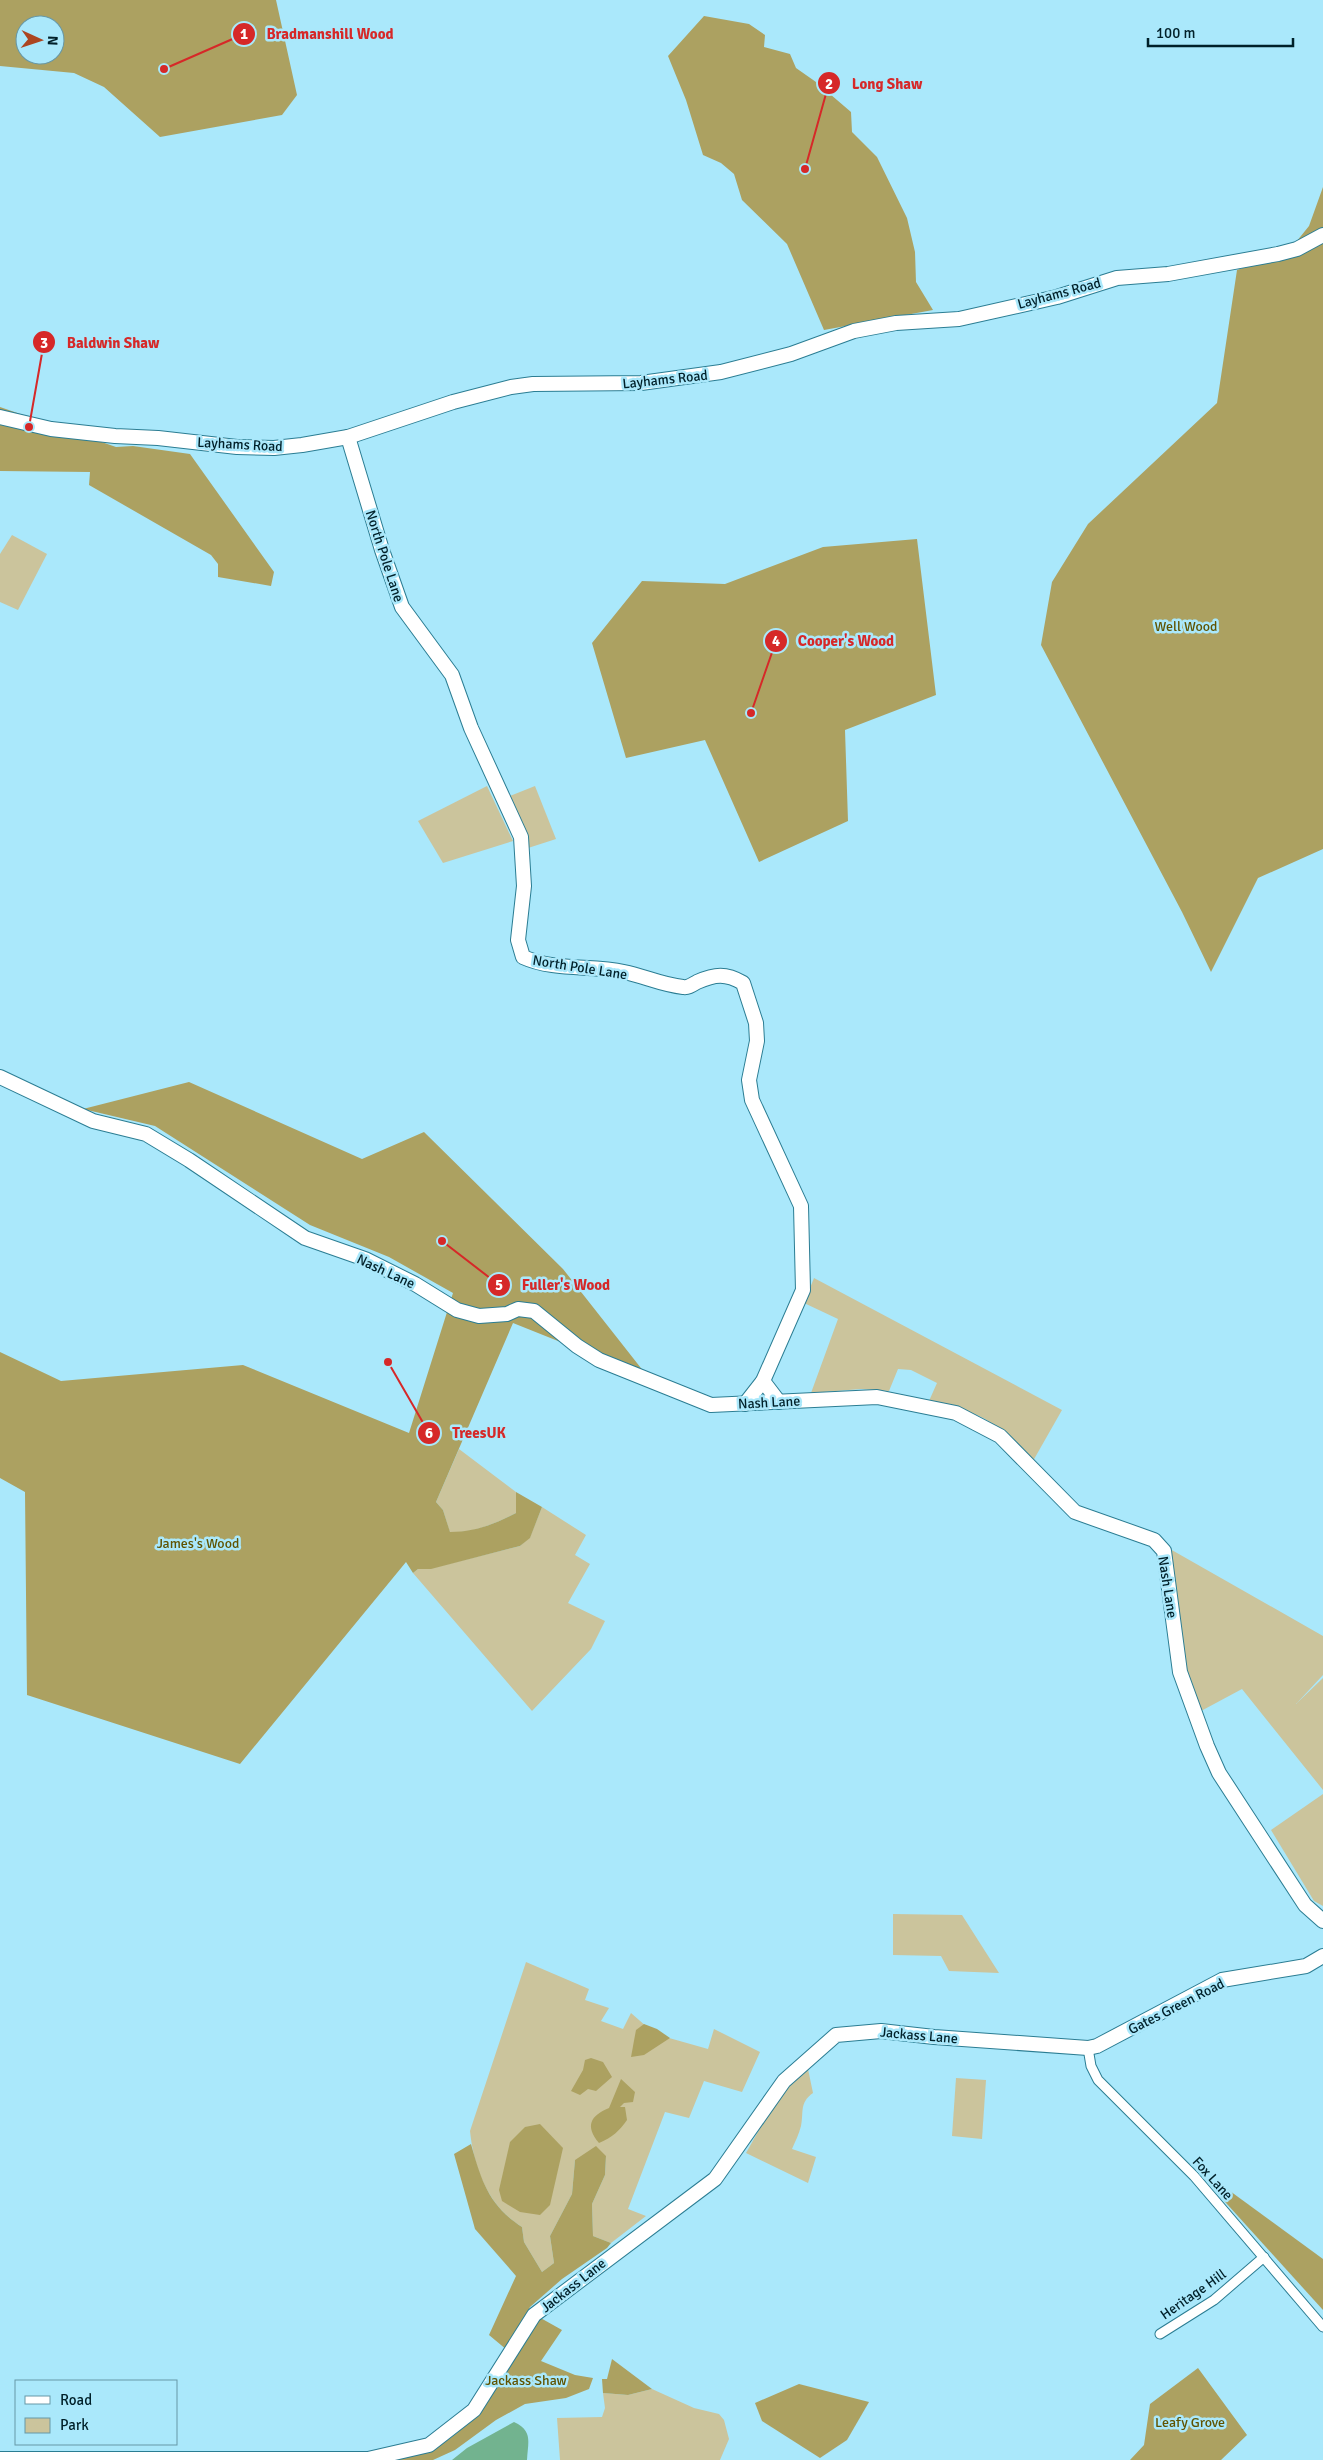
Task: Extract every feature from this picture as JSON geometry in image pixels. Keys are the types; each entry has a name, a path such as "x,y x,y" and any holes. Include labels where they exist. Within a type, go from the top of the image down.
{"street":[{"name":"Layhams Road","path":"0,417 51,429 237,447 283,447 348,437 453,402 511,387 533,384 636,383 721,372 791,354 854,331 896,323 959,318 1057,297 1117,278 1168,274 1278,254 1297,249 1323,235"},
{"name":"North Pole Lane","path":"348,437 382,550 402,607 452,675 471,728 520,837 524,856 524,886 518,940 523,957 536,963 625,972 655,982 686,988 708,977 721,974 743,983 756,1023 757,1041 748,1080 752,1100 785,1175 801,1206 803,1290 763,1380 745,1404"},
{"name":"Nash Lane","path":"0,1077 93,1121 146,1134 189,1160 305,1238 365,1259 416,1284 458,1310 479,1316 507,1314 518,1309 534,1311 577,1346 599,1360 712,1405 877,1397 956,1413 1000,1436 1075,1512 1154,1540 1164,1551 1180,1672 1206,1746 1219,1773 1306,1905 1323,1921"},
{"path":"763,1380 779,1402"},
{"name":"Gates Green Road","path":"1088,2048 1097,2046 1222,1980 1306,1966 1323,1956"},
{"name":"Jackass Lane","path":"0,2459 368,2459 429,2445 474,2410 534,2315 715,2179 784,2081 836,2035 881,2031 934,2037 1088,2048"},
{"name":"Fox Lane","path":"1088,2048 1091,2066 1098,2080 1194,2176 1323,2326"},
{"name":"Heritage Hill","path":"1160,2334 1214,2300 1264,2257"}],"green space":[{"path":"0,0 276,0 297,95 282,115 160,137 104,87 74,73 0,66"},
{"path":"704,16 749,24 765,35 764,47 790,54 796,68 816,82 851,112 852,132 877,157 907,218 915,252 916,282 933,310 824,330 787,244 742,200 734,174 721,163 703,155 686,100 668,56"},
{"name":"Well Wood","path":"1323,187 1323,849 1258,878 1211,972 1182,912 1041,645 1052,582 1088,524 1217,403 1237,270 1288,252 1309,226"},
{"path":"0,407 116,447 133,446 190,454 274,572 271,586 218,577 218,564 211,555 89,485 90,472 0,471"},
{"path":"12,535 47,554 18,610 0,602 0,554"},
{"path":"917,539 936,695 845,730 848,821 759,862 705,740 626,758 592,643 642,581 725,584 823,547"},
{"path":"487,786 513,841 443,863 418,821"},
{"path":"535,786 556,839 525,849 505,798"},
{"name":"James's Wood","path":"189,1082 362,1159 424,1132 563,1269 648,1377 513,1323 436,1502 443,1510 450,1532 468,1531 492,1524 516,1513 516,1492 542,1507 530,1538 520,1546 431,1569 418,1569 413,1573 406,1562 240,1764 27,1695 25,1492 0,1478 0,1352 61,1381 243,1365 409,1433 453,1293 389,1257 310,1225 155,1126 83,1109"},
{"path":"814,1278 1062,1410 1033,1461 992,1423 965,1411 929,1401 937,1383 911,1370 898,1369 889,1391 861,1389 811,1393 838,1319 804,1303"},
{"path":"459,1449 516,1492 516,1513 484,1527 450,1533 443,1510 436,1502"},
{"path":"542,1507 586,1535 575,1555 590,1564 568,1603 605,1621 591,1649 532,1711 413,1573 418,1569 432,1568 520,1546 530,1537"},
{"path":"1170,1549 1323,1636 1323,1675 1296,1704 1323,1678 1323,1790 1242,1689 1201,1711 1186,1668"},
{"path":"1323,1794 1323,1906 1314,1901 1271,1830"},
{"path":"893,1914 962,1915 999,1973 949,1971 941,1956 893,1955"},
{"path":"526,1962 589,1989 585,2000 609,2008 601,2021 623,2029 631,2013 655,2034 708,2049 714,2029 760,2052 742,2092 704,2081 689,2118 665,2112 628,2209 646,2216 611,2243 593,2236 592,2204 605,2175 606,2156 575,2160 572,2194 550,2236 554,2263 542,2272 524,2242 522,2227 500,2208 485,2185 475,2159 470,2131"},
{"path":"644,2024 657,2029 670,2038 644,2055 631,2057 636,2030"},
{"path":"591,2058 603,2062 612,2077 596,2091 588,2089 580,2095 571,2091 583,2070 585,2060"},
{"path":"808,2069 813,2093 804,2104 801,2126 792,2149 816,2157 808,2183 746,2153 782,2089"},
{"path":"956,2078 986,2080 982,2139 952,2136"},
{"path":"621,2079 635,2092 633,2102 624,2103 620,2107 625,2107 627,2120 615,2133 599,2143 592,2131 592,2122 597,2114 609,2108"},
{"path":"540,2124 563,2148 550,2205 540,2215 520,2212 502,2201 499,2190 510,2142 525,2127"},
{"path":"471,2144 488,2191 502,2210 522,2227 524,2242 542,2272 554,2263 550,2236 572,2194 575,2160 596,2146 606,2156 605,2175 592,2204 593,2236 611,2243 607,2248 562,2279 530,2307 507,2350 489,2335 516,2276 475,2229 454,2154"},
{"path":"1208,2183 1219,2183 1323,2259 1323,2310"},
{"name":"Jackass Shaw","path":"537,2316 562,2330 541,2361 575,2375 593,2378 589,2389 566,2398 525,2404 496,2420 455,2450 433,2460 383,2460 435,2447 452,2437 467,2424 494,2389"},
{"path":"612,2359 652,2389 628,2395 603,2393 602,2379 607,2379"},
{"name":"Leafy Grove","path":"1198,2368 1247,2435 1221,2460 1130,2460 1144,2445 1150,2404"},
{"path":"799,2384 869,2402 847,2440 820,2458 762,2421 755,2403"},
{"path":"652,2389 694,2408 719,2414 724,2420 729,2439 720,2460 560,2460 557,2418 602,2417 605,2408 603,2393 628,2395"}],"shaded area":[{"path":"514,2422 520,2425 527,2433 527,2460 452,2460 467,2448"}],"place":[{"name":"Bradmanshill Wood","path":"164,69"},
{"name":"Long Shaw","path":"805,169"},
{"name":"Baldwin Shaw","path":"29,427"},
{"name":"Cooper's Wood","path":"751,713"},
{"name":"Fuller's Wood","path":"442,1241"},
{"name":"TreesUK","path":"388,1362"}]}
